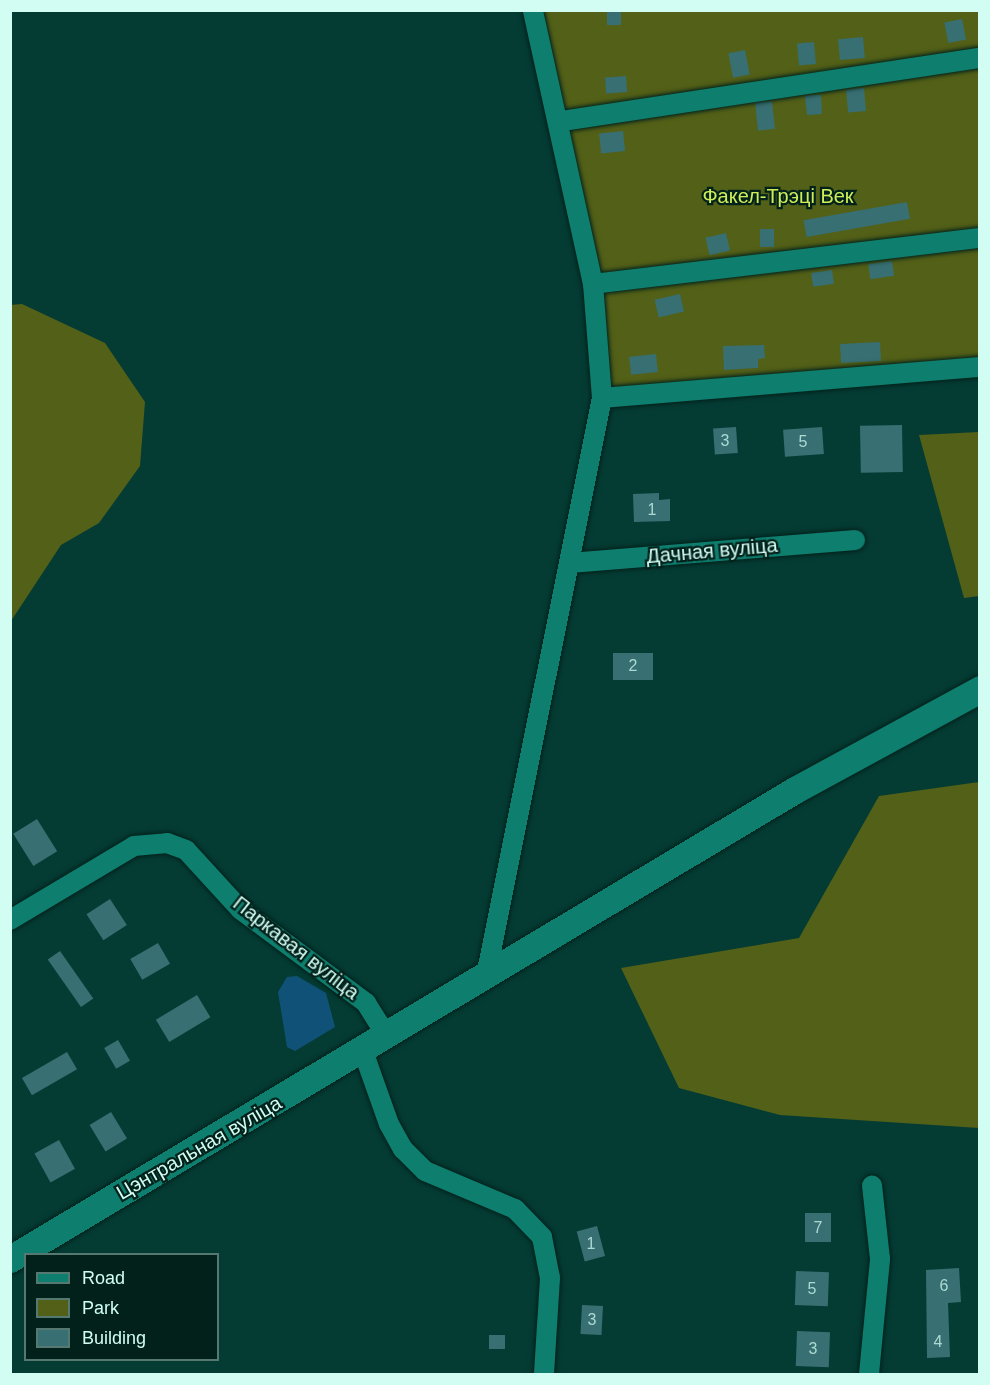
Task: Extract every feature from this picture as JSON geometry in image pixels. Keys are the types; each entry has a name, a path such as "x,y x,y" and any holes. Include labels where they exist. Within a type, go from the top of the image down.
{"street":[{"path":"486,976 602,398 593,285 562,121 533,10"},
{"path":"562,121 980,58"},
{"path":"593,285 980,238"},
{"path":"602,398 980,367"},
{"name":"Дачная вуліца","path":"570,563 855,540"},
{"name":"Цэнтральная вуліца","path":"10,1258 387,1037 795,790 980,689"},
{"name":"Паркавая вуліца","path":"10,920 134,846 167,843 186,850 241,910 366,1003 387,1037"},
{"path":"363,1051 403,1149 425,1171 515,1209 542,1237 550,1278 544,1374"},
{"path":"869,1374 880,1259 872,1185"}],"green space":[{"name":"Факел-Трэці Век","path":"533,11 979,11 979,367 602,398 593,284"},
{"path":"22,304 105,343 145,402 140,466 99,523 61,545 11,621 10,305"},
{"path":"979,432 979,596 964,598 919,435"},
{"path":"979,782 979,1128 780,1115 679,1088 621,968 799,938 879,796"}],"water":[{"path":"297,976 326,993 335,1027 295,1051 287,1047 278,992 287,977"}],"building":[{"path":"607,10 621,10 621,25 607,25"},
{"path":"962,19 966,40 948,43 944,22"},
{"path":"863,37 865,58 840,60 838,39"},
{"path":"814,42 816,64 799,65 797,43"},
{"path":"745,50 750,75 733,78 728,53"},
{"path":"626,76 627,92 606,93 605,77"},
{"path":"864,88 866,111 848,112 846,90"},
{"path":"821,95 822,114 807,115 805,96"},
{"path":"772,101 775,129 758,131 755,103"},
{"path":"623,131 625,151 601,153 599,134"},
{"path":"907,202 910,219 807,237 804,220"},
{"path":"760,229 774,229 774,247 760,247"},
{"path":"726,233 730,251 710,255 706,238"},
{"path":"892,261 894,276 870,279 868,264"},
{"path":"832,270 834,284 813,287 811,273"},
{"path":"680,294 684,312 659,317 655,300"},
{"path":"880,342 881,361 841,363 840,344"},
{"path":"764,345 765,358 758,359 758,368 724,370 723,346"},
{"path":"656,354 658,372 631,375 629,357"},
{"path":"902,425 903,472 861,473 860,426"},
{"path":"736,427 738,453 715,455 713,429"},
{"path":"822,427 824,454 785,457 783,430"},
{"path":"659,493 659,500 670,499 670,521 634,522 633,494"},
{"path":"613,653 653,653 653,680 613,680"},
{"path":"37,819 57,851 33,866 13,834"},
{"path":"110,899 127,925 103,940 87,914"},
{"path":"158,943 170,964 142,980 130,959"},
{"path":"60,951 93,999 81,1007 48,960"},
{"path":"197,995 210,1017 169,1042 156,1020"},
{"path":"118,1040 130,1061 116,1069 104,1048"},
{"path":"67,1052 77,1069 32,1095 22,1078"},
{"path":"111,1112 127,1139 106,1151 90,1125"},
{"path":"59,1140 75,1169 51,1182 35,1154"},
{"path":"805,1213 831,1213 831,1242 805,1242"},
{"path":"597,1226 605,1256 585,1261 577,1231"},
{"path":"959,1268 961,1302 948,1303 950,1357 927,1358 926,1270"},
{"path":"796,1271 829,1272 828,1306 795,1305"},
{"path":"582,1305 603,1306 601,1335 580,1334"},
{"path":"797,1331 830,1332 829,1367 796,1366"},
{"path":"489,1335 505,1335 505,1349 489,1349"}]}
